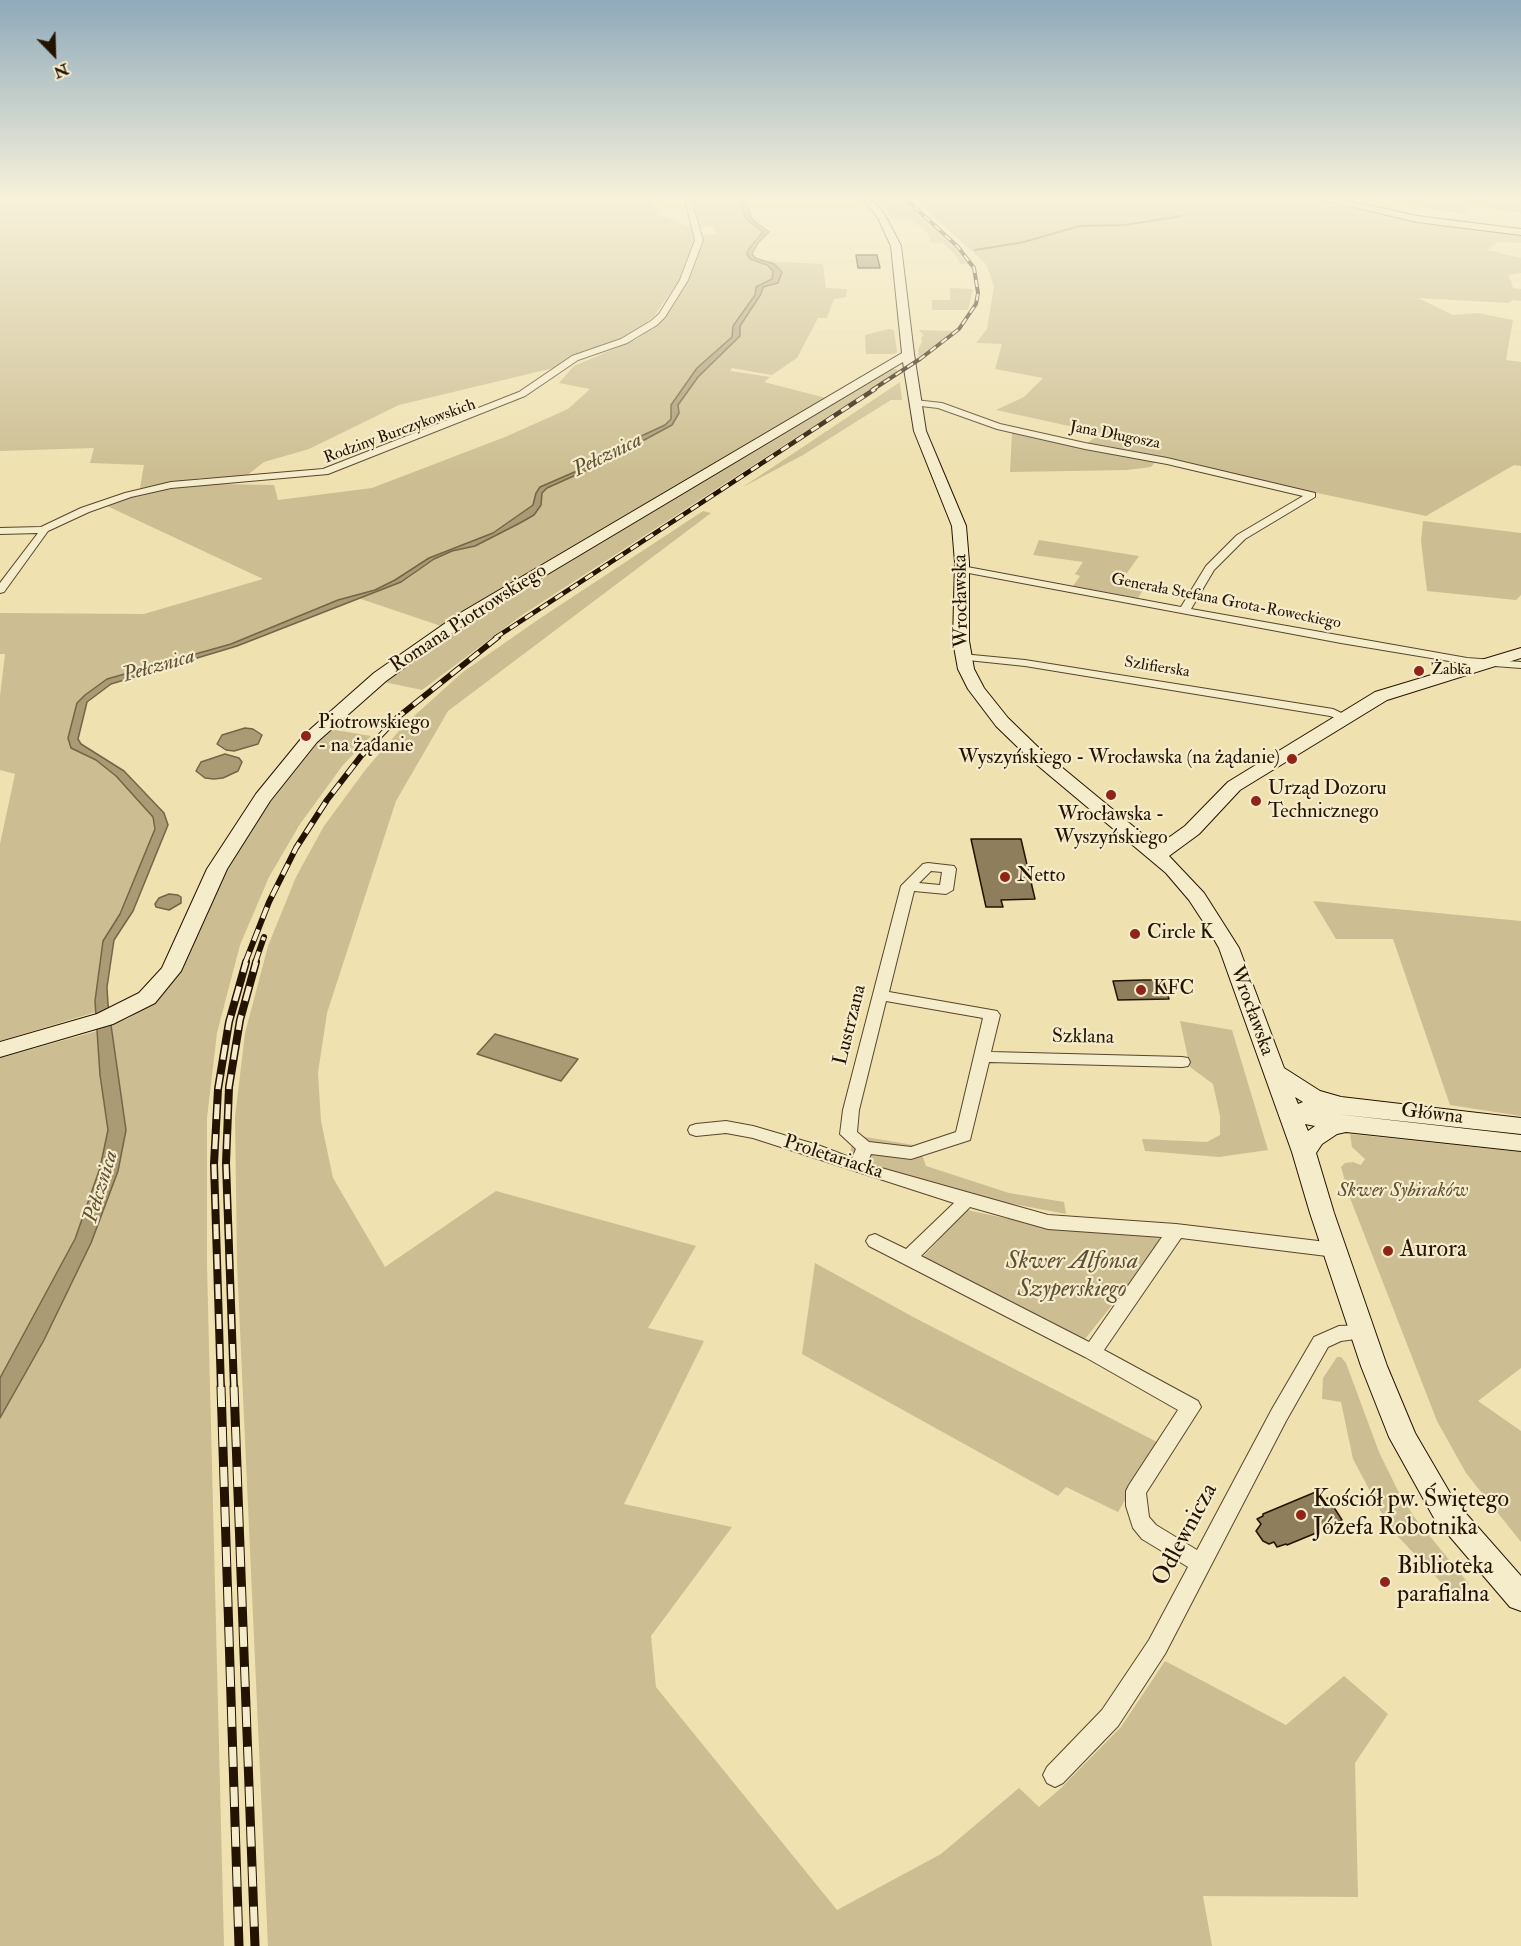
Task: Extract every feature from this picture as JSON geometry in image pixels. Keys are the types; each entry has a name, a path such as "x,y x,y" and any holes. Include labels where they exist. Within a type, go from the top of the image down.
{"main road":[{"name":"Wrocławska","path":"901,291 908,359 922,439 957,519 962,569 962,657 976,689 1002,722 1036,755 1157,855 1185,882 1228,948 1304,1152 1363,1332 1402,1437 1433,1493 1463,1533 1521,1597"},
{"name":"Romana Piotrowskiego","path":"0,1050 79,1028 128,1009 147,998 171,971 217,869 262,798 311,738 380,677 463,618 884,367 908,359"},
{"path":"1157,855 1192,830 1234,786 1381,696 1521,652"},
{"name":"Główna","path":"1274,1072 1344,1115 1521,1143"},
{"name":"Główna","path":"1288,1112 1521,1126"},
{"name":"Główna","path":"1304,1152 1314,1138 1344,1115"}],"street":[{"name":"Rodziny Burczykowskich","path":"0,531 43,530 85,510 128,495 171,485 225,480 276,483 336,473 457,430 531,396 555,382 567,363 585,354 624,341 654,323 662,315 677,291"},
{"name":"Jana Długosza","path":"915,403 939,405 997,426 1167,461 1312,495 1241,537 1210,568 1184,611"},
{"path":"0,590 43,534 43,530"},
{"name":"Generała Stefana Grota-Roweckiego","path":"962,569 1256,626 1485,663 1521,665"},
{"name":"Szlifierska","path":"962,657 1025,663 1332,713 1346,718"},
{"name":"Lustrzana","path":"865,1147 848,1134 851,1110 908,886"},
{"path":"857,1167 865,1147 911,1153 964,1136 992,1015 880,995"},
{"name":"Szklana","path":"982,1057 1182,1062"},
{"name":"Proletariacka","path":"696,1130 726,1127 753,1132 818,1151 857,1167 1048,1222 1176,1231 1335,1250"},
{"path":"908,1258 968,1200"},
{"path":"1092,1352 1176,1231"},
{"path":"875,1241 1092,1352 1191,1407 1136,1491 1136,1506 1140,1521 1149,1532 1201,1564"},
{"name":"Odlewnicza","path":"1054,1776 1110,1718 1156,1647 1280,1415 1322,1342 1339,1334 1363,1332"}],"green space":[{"path":"0,291 672,291 655,315 632,337 562,366 399,405 309,449 264,462 245,477 202,478 140,488 144,465 90,463 94,448 0,451"},
{"path":"682,291 757,291 733,326 732,337 697,368 671,419 665,425 637,438 593,464 540,487 536,493 534,505 493,533 429,558 375,590 338,600 231,644 107,679 77,703 68,738 71,748 96,760 116,776 153,817 155,829 120,914 103,941 95,1001 96,1012 0,1041 0,844 15,774 0,770 0,696 5,654 0,654 0,613 144,614 263,579 107,506 131,496 170,488 217,484 274,485 278,500 372,488 505,437 568,409 590,389 559,383 574,366 639,338 666,315"},
{"path":"761,291 847,291 846,297 834,299 827,318 818,318 797,358 772,375 732,368 730,371 770,377 764,382 826,398 441,626 358,598 401,582 434,559 452,551 475,546 541,505 542,493 547,488 598,465 672,425 678,405 698,377 740,336 740,326"},
{"path":"950,291 973,291 968,310 932,310 932,300 950,300"},
{"path":"993,291 1521,291 1521,301 1513,300 1508,303 1418,298 1453,315 1478,313 1513,320 1506,360 1521,362 1521,466 1514,465 1426,516 1086,444 1101,433 996,410 1024,397 1043,378 995,369 1002,344 976,343 987,329"},
{"path":"889,329 894,330 897,352 894,354 866,354 865,335"},
{"path":"919,330 953,331 919,357 921,337 924,336"},
{"path":"887,369 897,369 897,372 522,615 422,690 384,682 469,620"},
{"path":"900,382 902,400 891,400 803,455 743,487"},
{"path":"1012,432 1156,461 1151,467 1127,470 1010,472"},
{"path":"703,511 711,513 448,711 396,801 327,1013 318,1073 321,1121 333,1178 385,1267 496,1191 696,1246 648,1328 704,1341 624,1504 732,1527 651,1636 656,1687 837,1910 941,1854 1019,1788 1039,1807 1121,1727 1165,1661 1286,1725 1344,1676 1388,1714 1355,1763 1358,1897 1203,1896 1212,1946 268,1946 237,1264 235,1117 245,1033 268,946 296,877 324,826 366,769 405,724 463,672"},
{"path":"1423,521 1521,533 1521,595 1516,600 1427,591 1421,541"},
{"path":"1039,540 1139,556 1124,577 1148,582 1138,598 1073,586 1080,576 1075,574 1083,562 1033,555"},
{"path":"329,729 371,736 343,765 300,824 269,877 240,945 217,1033 207,1118 207,1266 224,1946 0,1946 0,1418 44,1340 91,1243 117,1075 111,1025 129,1018 155,1001 224,869 269,799 298,762"},
{"path":"1313,901 1521,921 1521,1116 1450,1105 1393,939 1336,939"},
{"path":"1180,1021 1232,1030 1268,1150 1219,1157 1145,1151 1142,1139 1207,1142 1220,1135 1220,1116 1213,1084 1190,1067"},
{"path":"97,1031 100,1075 108,1130 100,1168 75,1239 0,1378 0,1058"},
{"name":"Skwer Sybiraków","path":"1350,1134 1521,1152 1521,1368 1478,1401 1521,1431 1521,1542 1466,1473 1437,1421 1350,1198 1341,1167 1345,1163 1353,1162 1361,1165 1365,1159 1352,1147"},
{"path":"854,1135 919,1146 926,1166 1009,1193 1064,1202 1066,1214 1003,1202 849,1158"},
{"name":"Skwer Alfonsa Szyperskiego","path":"967,1210 1047,1227 1149,1233 1159,1237 1160,1245 1085,1339 923,1257"},
{"path":"815,1263 915,1318 1159,1443 1118,1512 1066,1487 1058,1496 802,1354"},
{"path":"1337,1357 1341,1357 1346,1363 1379,1452 1399,1493 1415,1518 1469,1584 1453,1595 1389,1527 1353,1459 1341,1402 1322,1399 1323,1378"}],"water":[{"name":"Pełcznica","path":"756,291 762,291 740,326 740,336 698,377 678,405 679,413 672,425 598,465 547,488 542,493 541,505 534,515 475,546 452,551 434,559 401,582 237,646 111,684 87,702 78,739 81,744 124,771 164,813 168,825 133,911 114,940 107,987 126,1130 118,1171 91,1243 44,1340 0,1418 0,1378 75,1239 100,1168 108,1130 100,1075 95,1001 103,941 120,914 155,829 153,817 116,776 96,760 71,748 68,738 77,703 107,679 231,644 338,600 375,590 429,558 493,533 533,505 540,487 593,464 637,438 665,425 671,419 671,405 697,368 732,337 733,326 755,295"},
{"path":"245,728 253,729 262,735 258,744 234,751 226,750 217,744 222,735"},
{"path":"225,754 239,758 242,762 238,771 223,778 214,779 205,778 196,771 201,762"},
{"path":"169,894 181,897 181,903 169,910 156,907 155,904 159,898"},
{"path":"495,1034 578,1059 561,1081 477,1054"}],"building":[{"name":"Netto","path":"971,839 1021,839 1035,899 1001,900 1003,907 986,907"},
{"name":"KFC","path":"1163,980 1169,999 1118,1000 1113,981"},
{"name":"Kościół pw. Świętego Józefa Robotnika","path":"1318,1491 1325,1499 1328,1498 1342,1520 1287,1545 1277,1547 1274,1542 1269,1544 1263,1541 1256,1531 1261,1524 1257,1519 1263,1514"}],"railway":[{"path":"872,390 920,359 959,329 976,304 978,291"},
{"path":"495,638 875,389"},
{"path":"245,963 269,902 296,848 327,800 361,756 398,717 498,637"},
{"path":"255,963 264,937"},
{"path":"221,1389 214,1164 218,1089 229,1022 246,962"},
{"path":"234,1389 226,1163 229,1087 240,1020 256,962"},
{"path":"221,1387 239,1946"},
{"path":"234,1387 255,1946"}],"place":[{"name":"Żabka","path":"1419,671"},
{"name":"Piotrowskiego - na żądanie","path":"306,736"},
{"name":"Wyszyńskiego - Wrocławska (na żądanie)","path":"1292,759"},
{"name":"Wrocławska - Wyszyńskiego","path":"1111,795"},
{"name":"Urząd Dozoru Technicznego","path":"1256,801"},
{"name":"Netto","path":"1005,877"},
{"name":"Circle K","path":"1135,934"},
{"name":"KFC","path":"1141,990"},
{"name":"Aurora","path":"1388,1251"},
{"name":"Kościół pw. Świętego Józefa Robotnika","path":"1301,1515"},
{"name":"Biblioteka parafialna","path":"1385,1582"}]}
